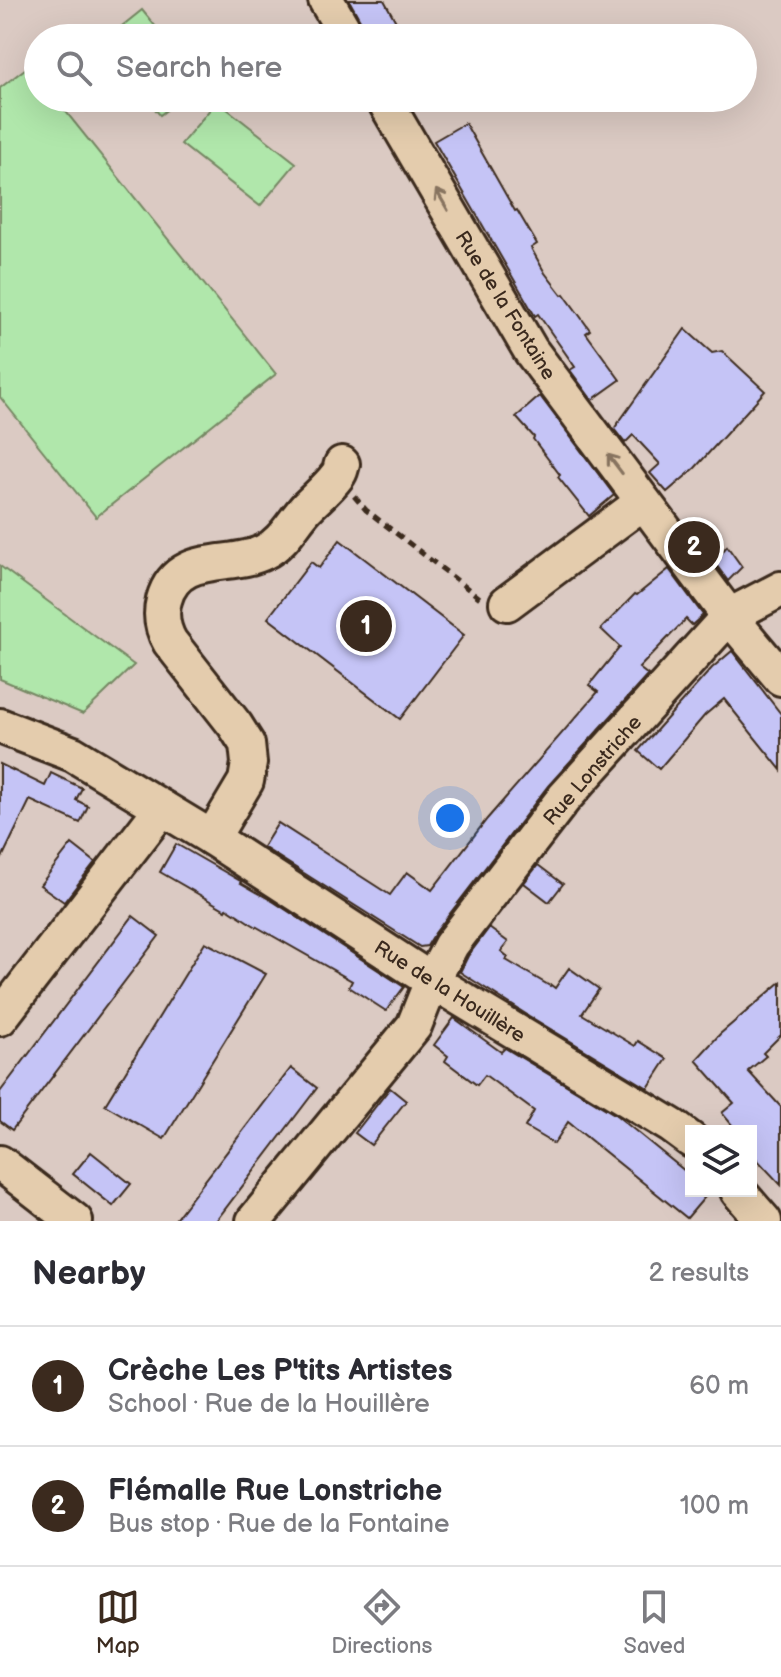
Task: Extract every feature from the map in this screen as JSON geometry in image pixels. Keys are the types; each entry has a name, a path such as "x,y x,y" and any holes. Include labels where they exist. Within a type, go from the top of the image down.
{"street":[{"path":"326,0 340,24"},
{"name":"Rue de la Fontaine","path":"391,112 531,351 729,616 781,678"},
{"path":"212,838 246,781 249,763 247,744 166,634 162,614 166,593 180,575 200,565 248,558 268,550 340,470"},
{"path":"507,603 643,502"},
{"name":"Rue Lonstriche","path":"254,1221 414,1026 451,945 564,798 729,616 781,589"},
{"name":"Rue de la Houillère","path":"0,726 73,754 212,838 432,981 685,1136"},
{"path":"0,1018 162,808"},
{"path":"0,1163 72,1220"},
{"path":"743,1197 764,1221"}],"path":[{"path":"340,470 366,510 479,597 493,619 497,619 507,603"}],"green space":[{"path":"142,10 154,24 124,24"},
{"path":"24,70 24,112 66,112 276,374 96,517 0,397 0,88"},
{"path":"208,112 231,112 296,163 260,206 181,144"},
{"path":"0,566 134,665 83,714 0,679"}],"building":[{"path":"349,0 384,0 397,24 362,24"},
{"path":"465,123 537,244 531,248 545,273 590,330 586,333 620,380 592,400 570,370 575,367 538,314 535,316 434,141"},
{"path":"685,329 712,353 722,351 765,391 695,468 667,492 650,473 660,464 633,435 625,443 614,429"},
{"path":"540,396 614,495 589,516 558,477 560,475 534,437 516,417"},
{"path":"340,540 464,635 400,719 268,618 311,562 319,568"},
{"path":"727,546 742,567 728,581 714,562"},
{"path":"669,569 703,615 692,625 686,619 639,668 648,675 548,786 427,946 420,947 263,847 278,823 390,895 407,872 432,890 487,819 598,692 589,685 620,647 601,629 635,594"},
{"path":"732,651 781,714 781,770 724,699 705,715 659,769 638,751 712,668"},
{"path":"0,764 45,786 51,773 82,788 76,800 88,806 80,823 30,800 0,862"},
{"path":"72,844 95,862 64,902 40,885"},
{"path":"176,844 274,902 404,987 386,1011 349,987 352,981 160,872"},
{"path":"538,865 563,884 549,902 524,883"},
{"path":"133,916 159,936 12,1130 0,1121 0,1092"},
{"path":"489,928 508,942 501,951 508,957 506,960 550,986 555,988 569,968 599,989 582,1014 635,1046 638,1041 667,1059 648,1088 460,972"},
{"path":"205,942 266,974 164,1139 105,1105"},
{"path":"781,982 781,1035 763,1053 766,1056 748,1071 781,1107 781,1185 757,1159 757,1125 732,1125 722,1113 734,1103 696,1060 720,1034"},
{"path":"454,1018 501,1052 505,1048 616,1115 685,1171 685,1197 705,1197 687,1218 568,1122 554,1144 525,1127 534,1111 485,1075 477,1085 445,1061 448,1056 434,1045"},
{"path":"291,1068 317,1088 216,1221 174,1221"},
{"path":"390,1088 406,1101 371,1145 355,1133"},
{"path":"91,1152 131,1184 113,1206 73,1174"}],"place":[{"name":"Flémalle Rue Lonstriche","path":"694,547"},
{"name":"Crèche Les P'tits Artistes","path":"366,626"}]}
